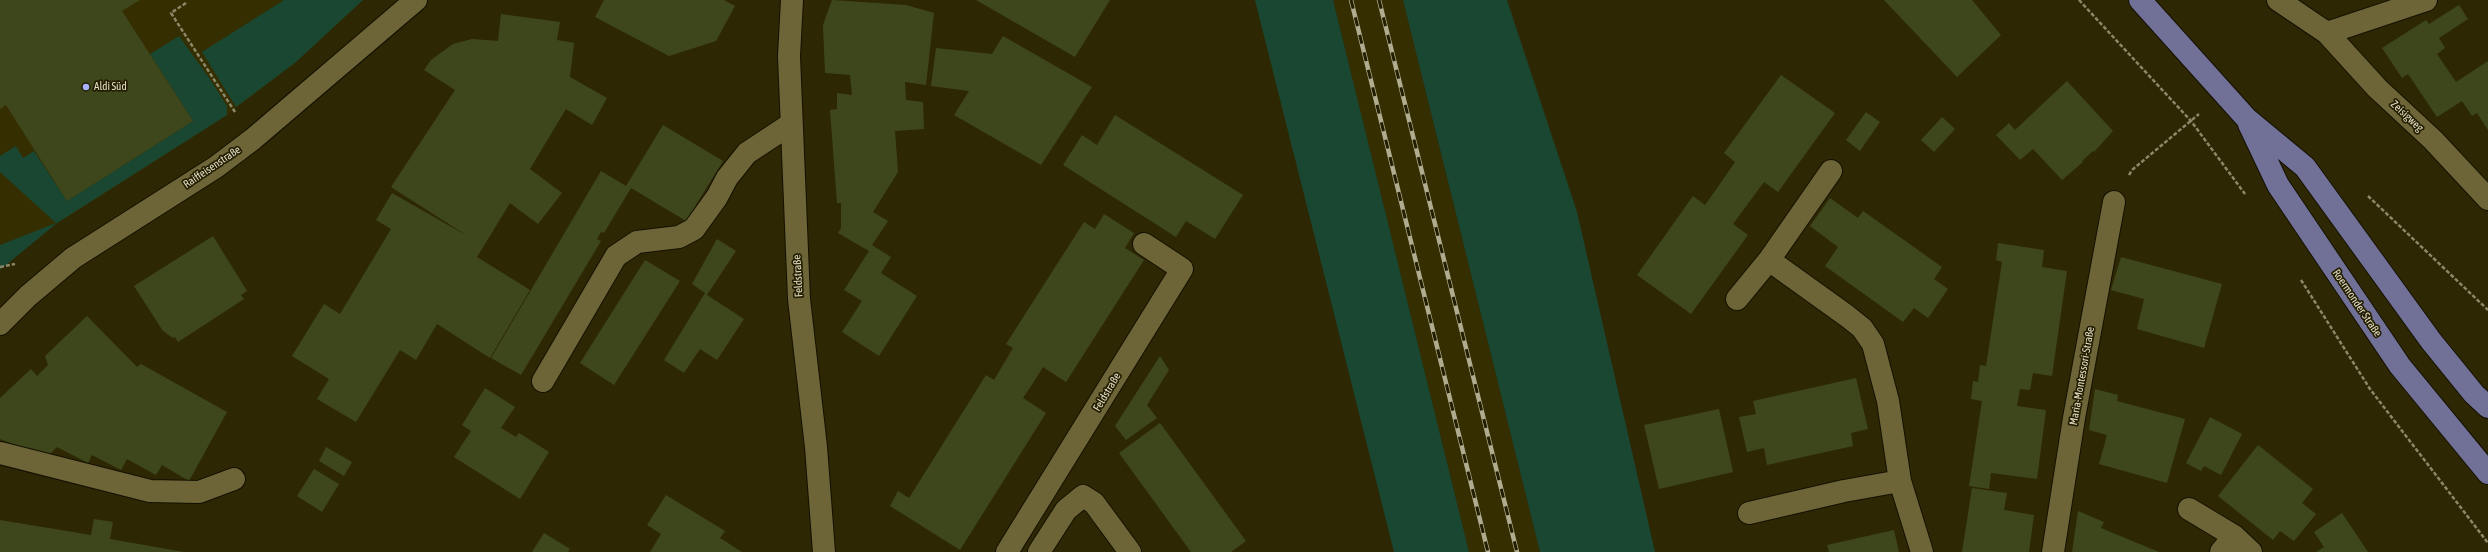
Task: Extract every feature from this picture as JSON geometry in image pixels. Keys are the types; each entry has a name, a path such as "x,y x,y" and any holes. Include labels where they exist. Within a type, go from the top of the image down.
{"main road":[{"name":"Roermonder Straße","path":"2140,0 2247,119 2305,167 2431,341 2474,394 2488,408"},
{"name":"Roermonder Straße","path":"2247,119 2278,185 2400,366 2488,473"}],"street":[{"name":"Raiffeisenstraße","path":"0,324 28,296 74,258 216,167 252,139 416,0"},
{"name":"Feldstraße","path":"792,0 788,56 799,299 816,447 824,552"},
{"name":"Zeisigweg","path":"2278,0 2327,33 2377,88 2433,140 2488,199"},
{"path":"2327,33 2426,0"},
{"path":"543,381 616,256 636,242 679,237 694,229 717,197 727,178 747,153 791,124"},
{"path":"1737,299 1769,260 1831,171"},
{"name":"Maria-Montessori-Straße","path":"2053,552 2074,418 2114,202"},
{"name":"Feldstraße","path":"1007,552 1182,268 1144,244"},
{"path":"1769,260 1862,328 1873,344 1888,401 1900,481 1922,552"},
{"path":"0,453 150,491 199,492 234,479"},
{"path":"1749,512 1844,491 1900,481"},
{"path":"1039,552 1066,510 1083,496 1094,502 1130,552"},
{"path":"2189,509 2228,544 2251,552"}],"path":[{"path":"2079,0 2191,121 2249,199"},
{"path":"186,3 171,12 252,139"},
{"path":"2114,202 2132,170 2224,93"},
{"path":"2299,277 2370,389 2488,543"}],"shaded area":[{"path":"0,0 363,0 296,62 227,115 71,215 57,223 0,245"},
{"path":"1333,0 1403,0 1540,552 1469,552"}],"green space":[{"path":"284,0 363,0 296,62 236,107 202,52"},
{"path":"1255,0 1333,0 1469,552 1394,552"},
{"path":"1403,0 1507,0 1577,212 1655,552 1540,552"},
{"path":"179,36 210,79 227,106 227,115 57,223 0,270 0,245 56,223 0,172 0,156 16,146 23,158 34,151 67,201 193,121 150,54"}],"building":[{"name":"Aldi Süd","path":"0,0 140,0 122,11 193,121 67,201 6,105 0,109"},
{"path":"604,0 724,0 735,6 716,41 669,56 595,17"},
{"path":"832,0 906,5 934,13 926,85 905,82 906,100 923,102 924,129 895,131 898,172 873,212 888,221 872,245 891,257 881,273 917,296 879,356 842,332 862,301 844,290 869,251 838,233 841,228 841,203 837,203 830,110 837,109 837,93 852,95 850,75 825,73 823,25"},
{"path":"976,0 1110,0 1075,57"},
{"path":"1884,0 1972,0 2001,35 1957,77"},
{"path":"2459,5 2468,19 2439,38 2445,48 2437,54 2456,82 2488,61 2488,130 2477,113 2472,116 2462,101 2437,117 2408,74 2402,78 2382,48 2426,20 2429,24"},
{"path":"501,14 560,22 557,40 574,43 570,77 607,98 592,125 566,109 530,169 562,193 538,224 510,203 477,257 530,290 490,358 437,324 416,360 400,350 356,422 317,399 329,379 292,356 324,304 340,314 391,229 376,220 392,193 469,237 391,187 455,90 424,70 431,60 453,44 472,39 498,41"},
{"path":"1003,36 1092,87 1041,165 954,115 969,91 931,86 936,48 992,54"},
{"path":"1781,75 1835,113 1778,192 1764,182 1733,224 1748,235 1691,314 1637,275 1693,196 1705,205 1735,162 1724,153"},
{"path":"2067,81 2113,131 2094,152 2093,151 2082,161 2083,162 2062,180 2033,149 2020,160 1996,135 2009,123 2015,130"},
{"path":"1866,112 1880,122 1860,151 1846,140"},
{"path":"1115,115 1243,195 1215,239 1186,221 1176,237 1063,165 1082,135 1097,145"},
{"path":"1942,117 1955,129 1934,152 1921,140"},
{"path":"663,125 723,161 686,221 631,188 604,233 601,232 597,239 601,241 521,375 491,358 601,171 626,186"},
{"path":"1830,198 1858,218 1863,211 1942,267 1934,279 1948,289 1928,318 1914,308 1903,322 1825,266 1838,247 1810,226"},
{"path":"1104,214 1134,233 1125,248 1144,260 1066,382 1043,367 1023,398 1046,413 960,550 890,506 898,491 909,498 986,375 994,380 1013,348 1006,344 1084,222 1095,229"},
{"path":"213,236 247,291 241,295 244,299 178,342 175,337 173,338 163,331 134,286"},
{"path":"717,239 736,251 707,295 744,319 717,360 700,349 684,373 664,360 705,293 692,284"},
{"path":"1998,243 2044,250 2042,267 2067,271 2052,376 2033,373 2030,390 2020,389 2017,406 2046,410 2037,479 1991,473 1989,489 1969,486 1982,401 1971,399 1973,381 1978,382 1980,365 1986,366 2002,262 1996,260"},
{"path":"2121,257 2222,284 2204,348 2137,329 2144,299 2111,290"},
{"path":"645,260 680,281 614,385 580,363"},
{"path":"87,316 137,367 141,364 227,412 189,481 162,465 156,475 127,459 121,470 92,455 88,463 57,447 47,457 0,439 0,398 31,369 37,376 48,365 45,356"},
{"path":"1160,356 1169,370 1147,405 1157,418 1126,440 1115,426"},
{"path":"1856,378 1868,429 1851,433 1853,446 1767,465 1764,448 1747,452 1739,417 1756,414 1753,401"},
{"path":"485,388 515,407 501,428 516,437 519,433 549,452 520,499 454,457 471,431 462,425"},
{"path":"2095,389 2118,395 2117,401 2185,419 2167,483 2099,464 2107,435 2089,430"},
{"path":"1719,409 1733,472 1659,489 1644,425"},
{"path":"2210,417 2242,434 2221,475 2204,466 2201,471 2186,463"},
{"path":"1160,423 1246,541 1231,552 1191,552 1119,453"},
{"path":"2258,445 2313,489 2302,503 2316,514 2294,541 2280,531 2273,540 2218,496"},
{"path":"326,447 352,462 344,476 319,461"},
{"path":"314,469 339,484 322,512 297,496"},
{"path":"1972,488 2007,493 2004,510 2034,515 2029,552 1962,552"},
{"path":"666,495 725,531 720,538 742,552 650,552 661,534 647,525"},
{"path":"2078,511 2104,522 2101,528 2159,552 2072,552"},
{"path":"2342,513 2368,552 2316,552 2324,547 2314,532"},
{"path":"94,519 113,522 110,539 184,552 0,552 0,520 91,535"},
{"path":"1894,530 1899,552 1829,552 1827,545"},
{"path":"544,533 570,549 568,552 532,552"}],"railway":[{"path":"1351,0 1488,552"},
{"path":"1379,0 1517,552"}],"place":[{"name":"Aldi Süd","path":"86,87"}]}
